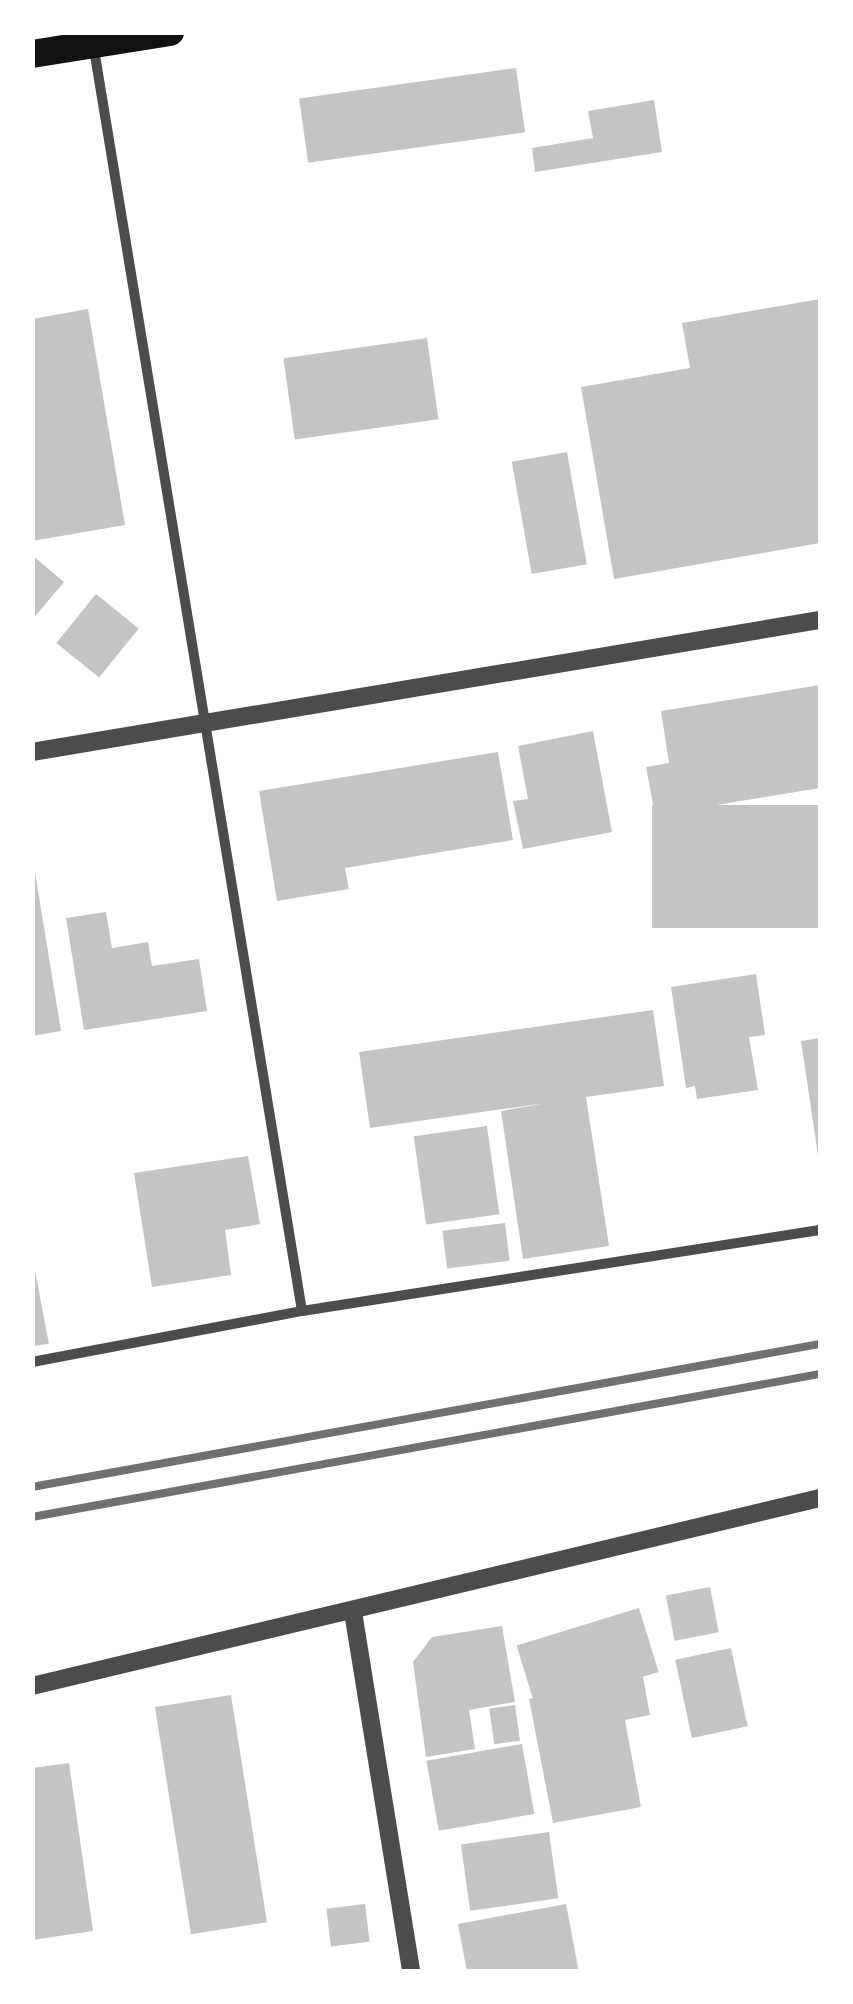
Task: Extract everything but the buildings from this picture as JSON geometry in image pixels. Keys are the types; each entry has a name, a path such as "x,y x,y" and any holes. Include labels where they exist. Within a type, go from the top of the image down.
{"highway":[{"path":"32,54 170,32"}],"street":[{"path":"93,45 302,1311"},
{"path":"32,752 820,620"},
{"path":"32,1362 302,1311 820,1230"},
{"path":"32,1686 820,1498"},
{"path":"353,1612 411,1972"}],"railway":[{"path":"32,1487 820,1344"},
{"path":"32,1517 820,1374"}]}
